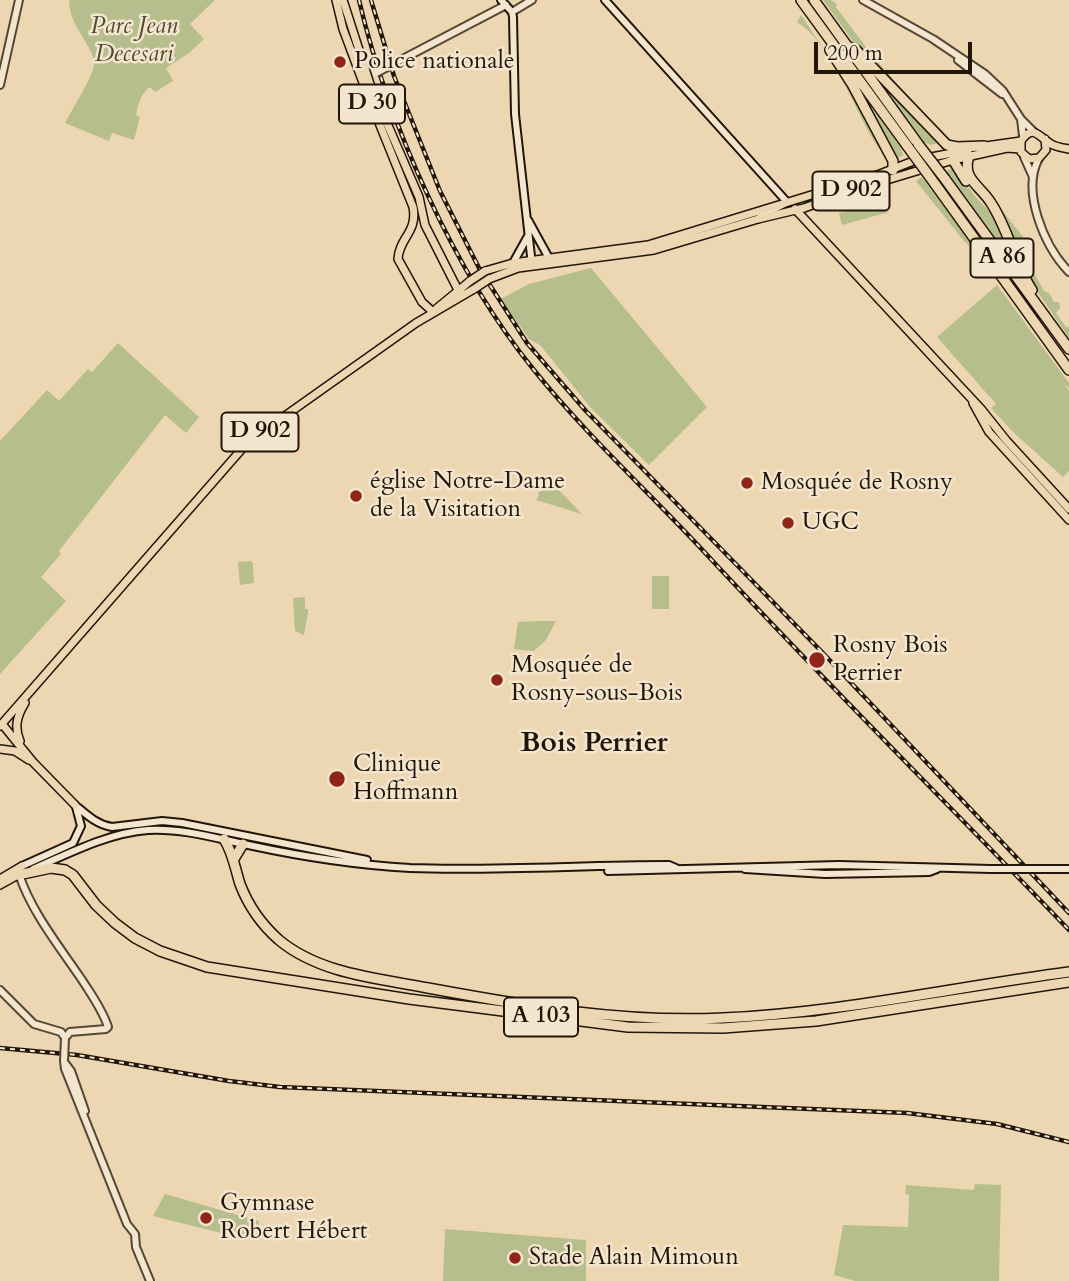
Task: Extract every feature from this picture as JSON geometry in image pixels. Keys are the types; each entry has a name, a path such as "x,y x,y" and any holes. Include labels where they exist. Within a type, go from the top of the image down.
{"highway":[{"name":"A 86","path":"801,0 940,182 1069,369"},
{"name":"A 86","path":"814,0 913,145"},
{"path":"819,26 901,170"},
{"path":"847,46 856,50 943,141 956,147 984,146"},
{"path":"941,155 943,141"},
{"path":"969,156 967,168 970,179 995,209 1020,269 1060,336"},
{"path":"953,160 968,184 995,209"},
{"name":"A 86","path":"940,182 1069,349"},
{"name":"A 103","path":"224,839 234,859 248,902 262,922 277,938 318,964 466,995 568,1011 676,1019 762,1016 848,1006 1069,971"},
{"path":"234,859 243,844"},
{"name":"A 103","path":"20,871 51,867 65,870 73,875 96,905 135,938 185,961 207,967 628,1027 762,1026 816,1021 1069,983"}],"main road":[{"path":"0,85 19,0"},
{"name":"D 30","path":"336,0 344,29 425,226 458,290"},
{"name":"D 30","path":"343,0 366,79"},
{"path":"512,12 532,0"},
{"path":"605,0 787,202 972,399 1069,509"},
{"path":"860,0 971,63 992,80 1034,132 1069,151"},
{"path":"366,79 504,3 512,12 515,114 532,264"},
{"path":"1021,119 1022,145 1033,177 1040,228 1052,251 1069,272"},
{"path":"1022,145 1034,132"},
{"path":"1033,177 1047,146 1045,139"},
{"path":"1022,145 1028,159 1054,150 1069,151"},
{"name":"D 902","path":"548,262 648,245 869,177 932,166 1022,145"},
{"name":"D 902","path":"487,275 532,264 654,250 804,208 901,170 916,160 984,146 1022,145"},
{"path":"932,166 941,155 953,160"},
{"path":"521,174 527,177 524,187 528,218 548,262"},
{"path":"803,217 804,208 813,199 869,177"},
{"path":"758,219 762,214 779,209 787,202"},
{"name":"D 30","path":"417,204 414,225 401,246 398,259 422,302 433,312"},
{"path":"414,225 420,223 425,226"},
{"path":"513,262 528,235"},
{"name":"D 902","path":"1,724 26,699 248,442 487,275 513,262 532,264"},
{"name":"D 902","path":"433,312 441,302 458,290 472,285"},
{"path":"420,321 422,302"},
{"path":"972,399 989,432 1069,520"},
{"name":"D 902","path":"17,719 26,699"},
{"path":"33,762 32,755 19,740 17,719 1,724 33,762 75,805 97,823 112,827 162,821 206,827 384,864"},
{"path":"0,749 15,751 33,762"},
{"path":"0,885 73,842 81,826 75,805"},
{"path":"206,827 219,833 224,839"},
{"path":"0,879 102,840 134,832 173,830 304,856 417,868 654,865 676,868"},
{"path":"619,871 624,867 654,865"},
{"path":"571,868 619,871 859,865 939,869 1069,869"},
{"path":"20,871 55,940 102,1020 92,1030 70,1032 65,1038"},
{"path":"0,989 34,1024 61,1032 65,1038 64,1061 77,1086 127,1224 135,1234 136,1247 150,1281"}],"green space":[{"name":"Parc Jean Decesari","path":"69,0 215,0 190,24 204,39 166,68 173,81 155,92 150,87 142,96 136,115 140,117 134,140 112,133 109,141 65,123 94,65 91,51 73,19"},
{"path":"791,0 826,52 808,31 797,22 801,15"},
{"path":"823,0 831,0 837,4 836,7 875,59 944,136 942,137 857,47"},
{"path":"831,59 889,163 868,131"},
{"path":"878,79 938,143 931,145 923,142"},
{"path":"857,86 901,148 903,155 898,158"},
{"path":"955,168 974,195 999,222 1018,273 945,171"},
{"path":"922,177 980,255 964,241 916,181"},
{"path":"880,202 889,212 842,225 839,213"},
{"path":"997,204 1024,238 1023,254 1044,291 1049,293 1054,302 1059,302 1060,308 1056,313 1066,327 1069,327 1069,338 1030,281"},
{"path":"591,268 707,407 649,465 591,408 540,345 529,339 501,299 529,284"},
{"path":"997,285 1069,383 1069,388 1064,384 1069,391 1069,471 1063,477 1013,432 991,408 996,404 937,337"},
{"path":"118,343 199,417 186,433 165,415 59,551 61,554 41,577 66,601 0,674 0,441 47,390 59,401 88,369 92,372"},
{"path":"553,484 582,514 536,500 538,493"},
{"path":"251,561 254,583 240,585 238,562"},
{"path":"652,576 669,576 669,609 652,609"},
{"path":"305,597 305,609 308,609 308,612 304,635 295,631 293,598"},
{"path":"556,621 546,640 534,651 514,649 518,622"},
{"path":"975,1184 1001,1185 999,1281 855,1281 834,1275 843,1225 908,1227 909,1195 905,1194 906,1185 974,1190"},
{"name":"Gymnase Robert Hébert","path":"165,1194 259,1221 259,1225 241,1238 153,1216"},
{"name":"Stade Alain Mimoun","path":"445,1229 586,1240 586,1281 443,1281"}],"railway":[{"path":"359,0 387,96 427,194 477,288 534,370 597,442 1069,930"},
{"path":"371,0 394,76 440,191 479,268 527,343 585,410 821,651 1069,913"},
{"path":"0,1048 77,1055 280,1087 907,1113 997,1124 1069,1142"}],"place":[{"name":"Police nationale","path":"340,62"},
{"name":"Mosquée de Rosny","path":"747,483"},
{"name":"église Notre-Dame de la Visitation","path":"356,496"},
{"name":"UGC","path":"788,523"},
{"name":"Rosny Bois Perrier","path":"817,660"},
{"name":"Mosquée de Rosny-sous-Bois","path":"497,680"},
{"name":"Clinique Hoffmann","path":"337,779"},
{"name":"Gymnase Robert Hébert","path":"206,1218"},
{"name":"Stade Alain Mimoun","path":"515,1258"}],"district":[{"name":"Bois Perrier","path":"594,745"}]}
